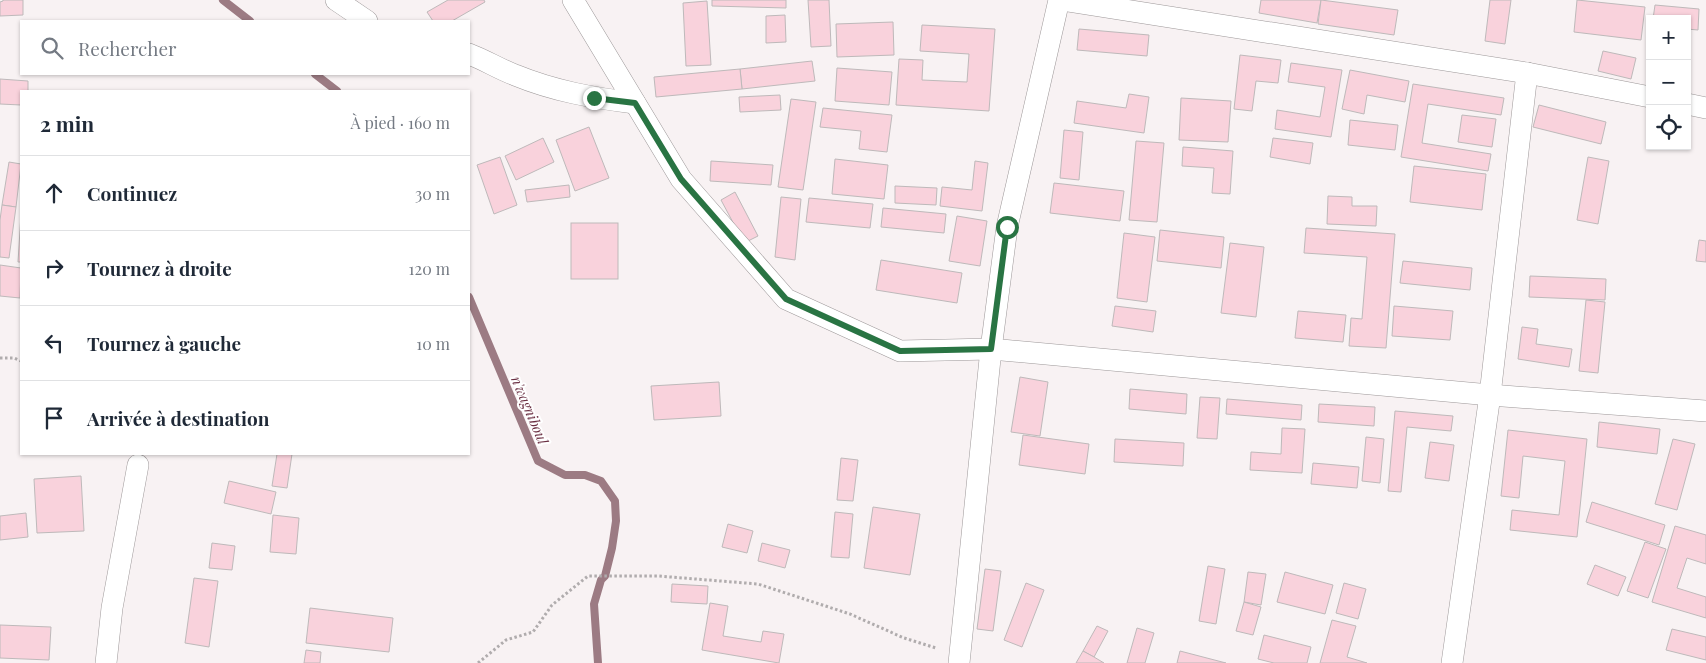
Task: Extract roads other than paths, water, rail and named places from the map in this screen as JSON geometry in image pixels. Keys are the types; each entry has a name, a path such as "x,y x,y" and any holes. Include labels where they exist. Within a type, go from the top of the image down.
{"street":[{"path":"336,0 366,20"},
{"path":"573,0 681,179 786,299 900,351 991,349 1490,395 1706,412"},
{"path":"951,658 1007,227 1060,0 1527,73 1646,96"},
{"path":"470,54 514,75 556,89 594,98 635,103"},
{"path":"1452,663 1490,395 1527,73"},
{"path":"1691,105 1706,108"},
{"path":"106,663 112,608 138,465"}],"waterway":[{"name":"n'wagniboul","path":"223,0 249,20"},
{"name":"n'wagniboul","path":"316,75 336,90"},
{"name":"n'wagniboul","path":"470,299 538,461 565,475 585,475 601,481 615,501 616,521 612,548 605,576 601,580 594,604 598,663"}]}
